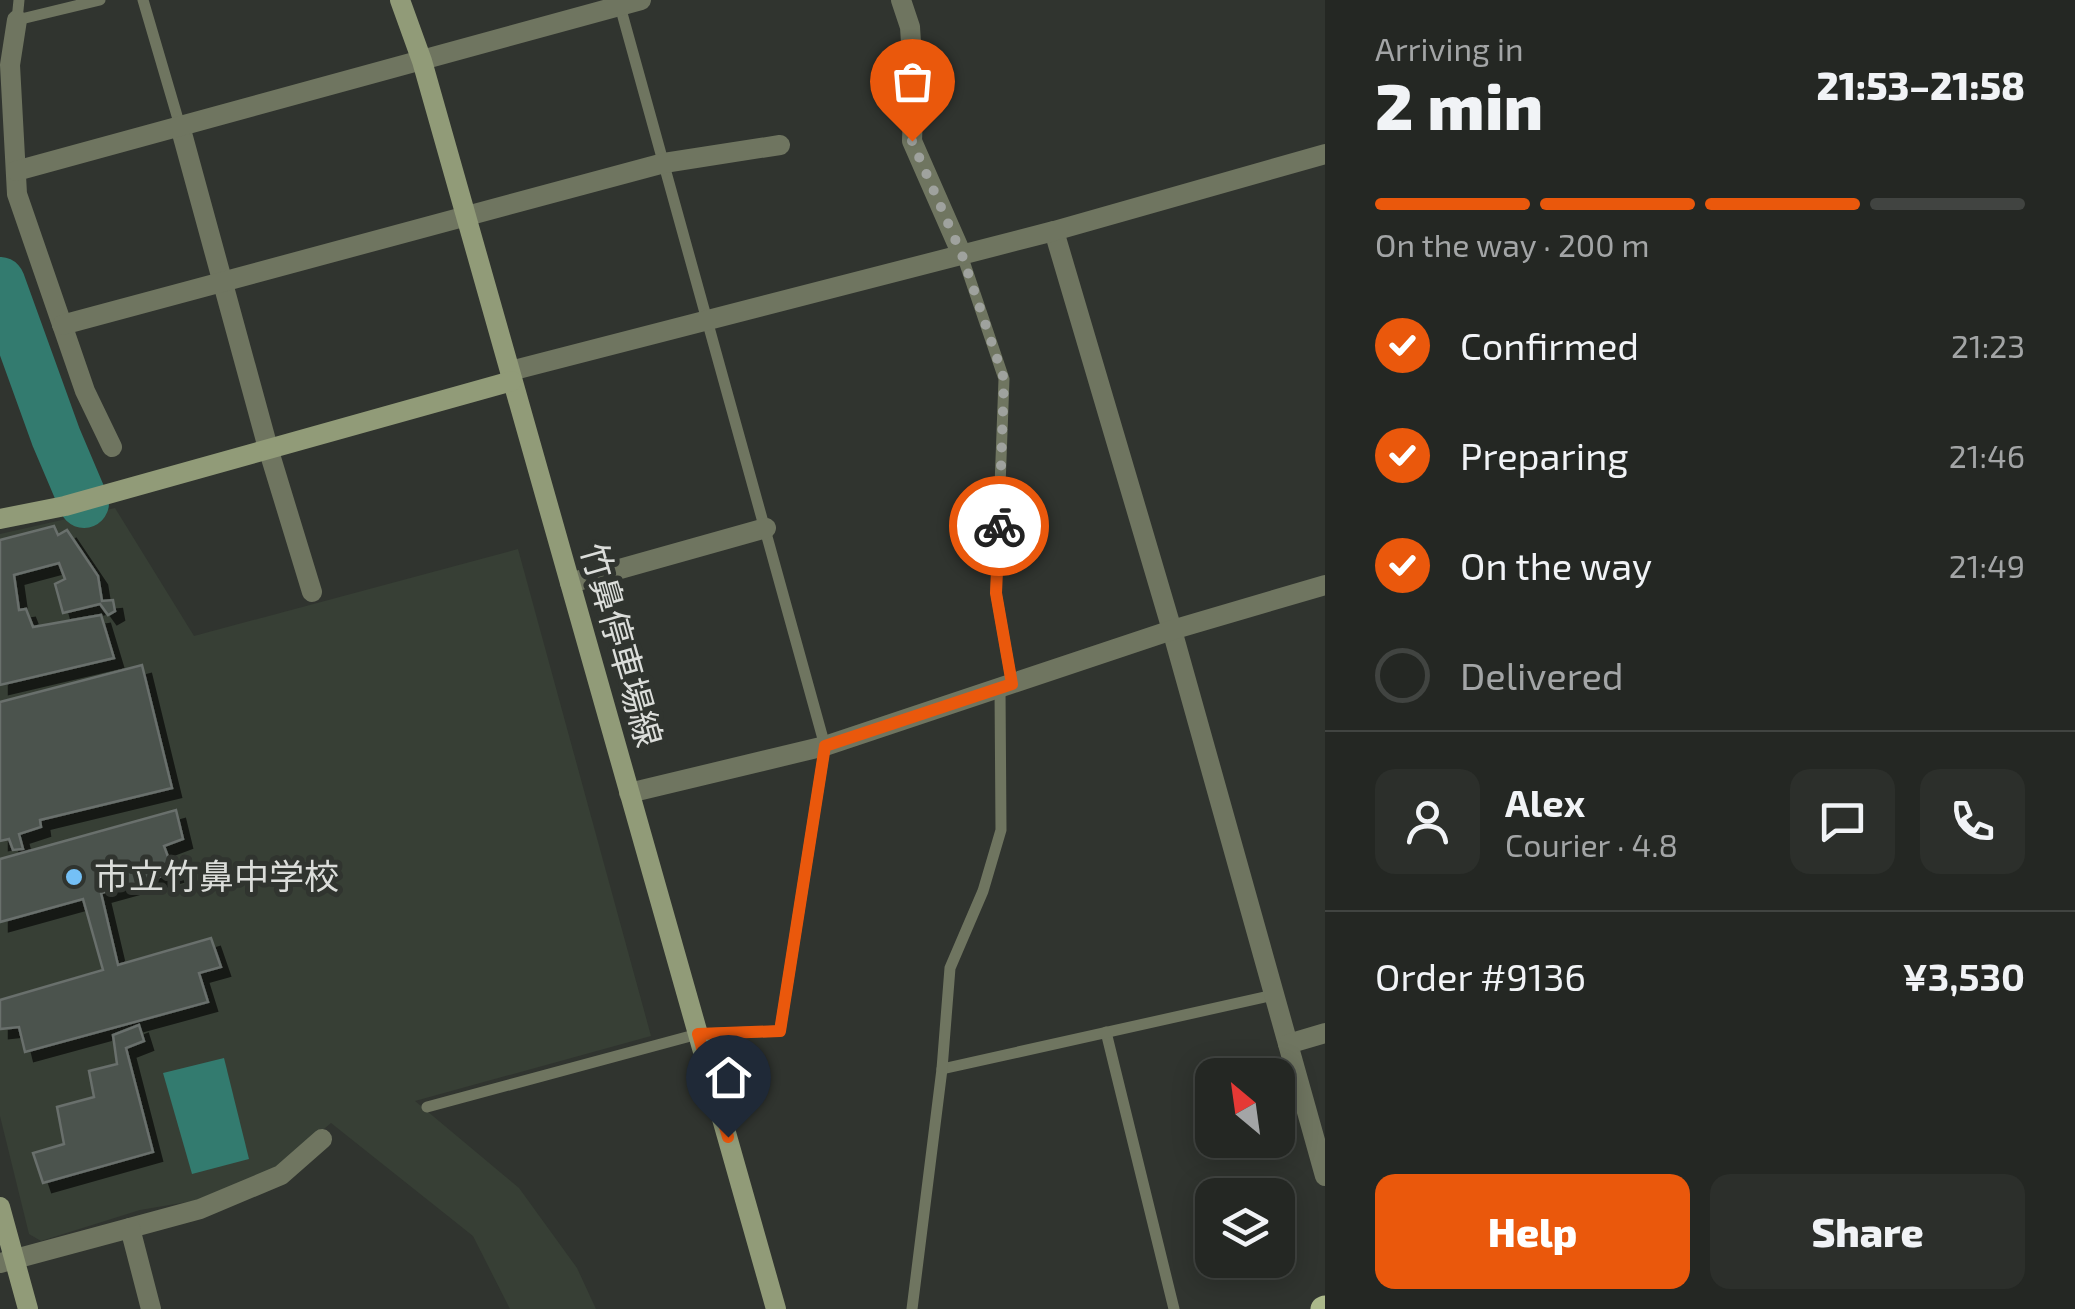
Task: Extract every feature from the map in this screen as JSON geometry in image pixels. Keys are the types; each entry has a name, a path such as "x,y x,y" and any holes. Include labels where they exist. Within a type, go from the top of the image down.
{"main road":[{"name":"竹鼻停車場線","path":"400,0 422,61 776,1309"},
{"path":"0,519 65,506 511,376"},
{"path":"0,1208 6,1262 28,1309"}],"street":[{"path":"16,171 642,0"},
{"path":"902,0 910,27 912,141 962,255"},
{"path":"18,10 10,66 17,194 85,391 112,447"},
{"path":"180,126 268,448 312,592"},
{"path":"62,324 664,163 780,146"},
{"path":"511,376 1325,154"},
{"path":"1054,231 1172,630 1325,1176"},
{"path":"570,583 766,528"},
{"path":"630,793 825,746 1172,630 1325,585"},
{"path":"1288,1044 1325,1033"},
{"path":"6,1262 200,1209 281,1175 322,1139"},
{"path":"130,1228 151,1309"}],"lane":[{"path":"18,10 100,0"},
{"path":"143,0 180,126"},
{"path":"427,1107 698,1034 780,1031 825,746 620,6"},
{"path":"912,1309 942,1068 950,968 984,890 1001,830 1006,686 996,593 1004,379 962,255"},
{"path":"942,1068 1274,995"},
{"path":"1106,1032 1174,1309"}],"shaded area":[{"path":"115,508 194,636 518,549 651,1036 415,1101 519,1188 577,1268 596,1309 510,1309 473,1236 331,1123 276,1169 193,1201 140,1210 41,1241 29,1234 0,1116 0,534"}],"water":[{"path":"224,1058 249,1159 192,1174 163,1073"}],"building":[{"path":"54,526 58,535 67,530 98,576 102,601 113,600 115,611 108,615 100,604 63,613 55,584 65,579 59,563 14,575 19,610 26,609 33,627 101,615 114,658 0,685 0,540"},
{"path":"142,665 172,788 40,820 41,827 19,834 23,849 13,850 9,839 0,841 0,702"},
{"path":"176,810 183,839 164,846 174,873 101,893 118,965 211,938 221,967 199,973 208,1002 25,1052 19,1027 0,1029 0,1000 103,970 83,899 0,922 0,859"},
{"path":"139,1025 144,1041 126,1048 153,1152 43,1183 33,1153 64,1144 57,1107 94,1097 89,1071 117,1064 113,1035"}],"waterway":[{"path":"0,282 84,503"}],"way so far":[{"path":"912,141 962,255 1004,379 999,526"}],"place":[{"name":"市立竹鼻中学校","path":"74,877"}],"route":[{"path":"728,1137 698,1034 780,1031 825,746 1012,684 996,593 999,526"}]}
